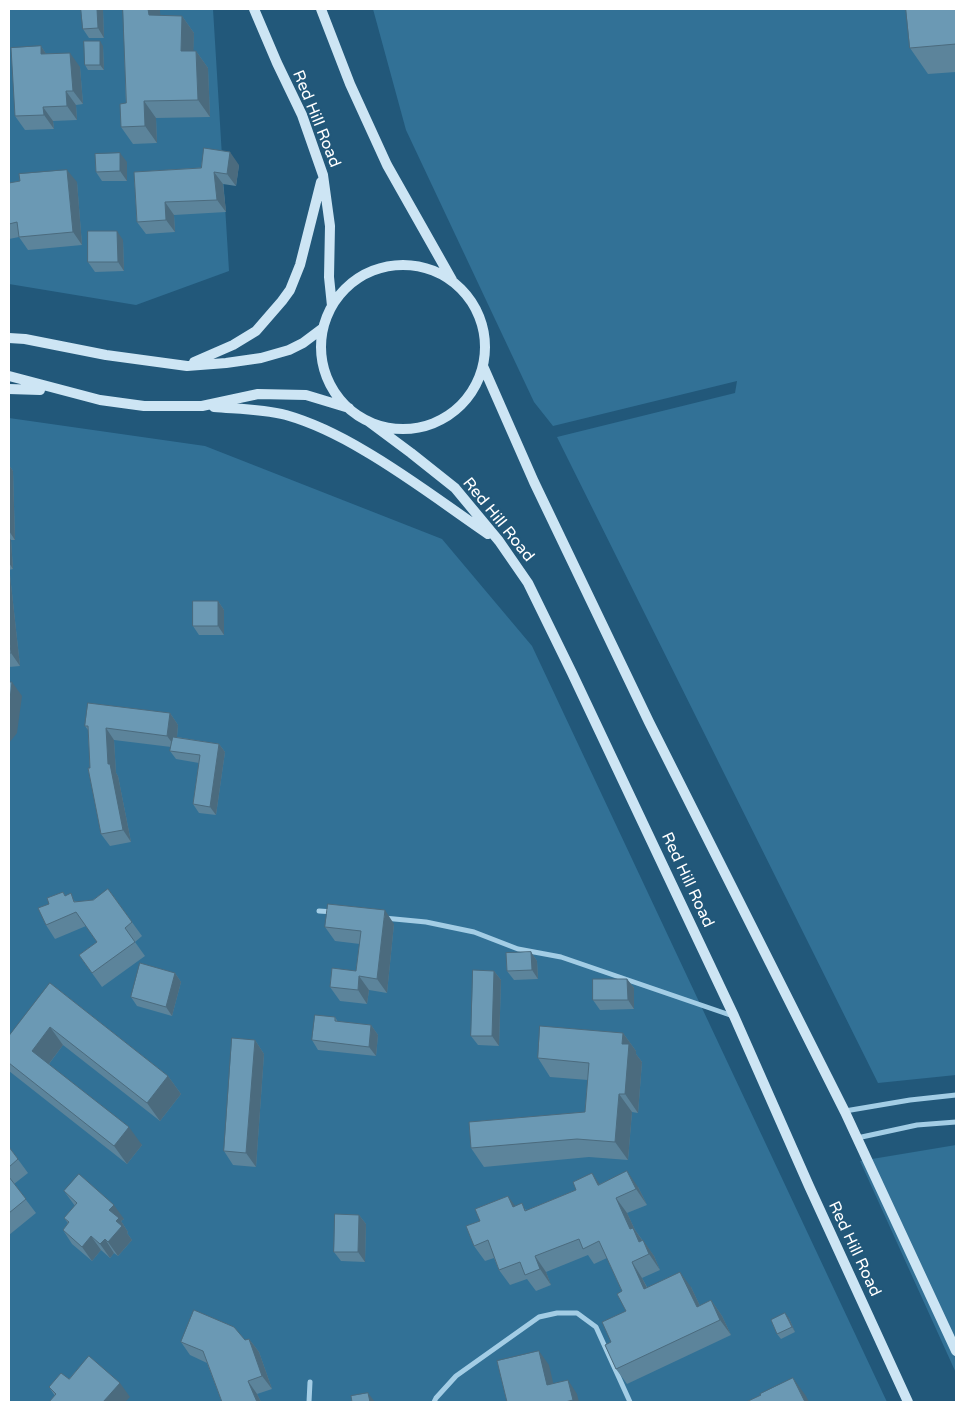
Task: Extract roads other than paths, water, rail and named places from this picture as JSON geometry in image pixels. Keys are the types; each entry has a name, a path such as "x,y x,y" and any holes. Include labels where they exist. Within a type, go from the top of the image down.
{"main road":[{"name":"Red Hill Road","path":"254,9 302,115 323,175 330,226 329,277 332,306"},
{"path":"321,9 350,84 387,165 453,282"},
{"path":"186,366 233,345 256,331 290,290 300,265 323,175"},
{"path":"410,264 433,270 453,282 470,298 481,319 485,342 483,366 474,389 458,408 437,422 413,429 391,427 368,421 350,409 335,392 325,372 321,350 323,328 332,306 346,287 365,274 387,266 410,264"},
{"path":"9,338 24,339 106,355 186,366 261,358 289,350 303,343 323,328"},
{"path":"483,366 534,482 648,722 845,1112 956,1351"},
{"path":"9,376 100,400 144,406 202,406 265,411 314,424 387,464 500,541"},
{"path":"9,389 30,388 74,393"},
{"path":"202,406 258,394 306,395 350,409"},
{"name":"Red Hill Road","path":"368,421 455,488 500,541 528,583 734,1016 813,1195 908,1402"}],"street":[{"path":"319,911 339,913"},
{"path":"377,917 426,922 474,932 518,949 561,957 734,1016"},
{"path":"845,1112 910,1100 956,1095"},
{"path":"856,1138 917,1126 956,1122"},
{"path":"434,1402 456,1376 539,1317 557,1313 577,1313 596,1327 630,1402"},
{"path":"308,1402 310,1382"}]}
